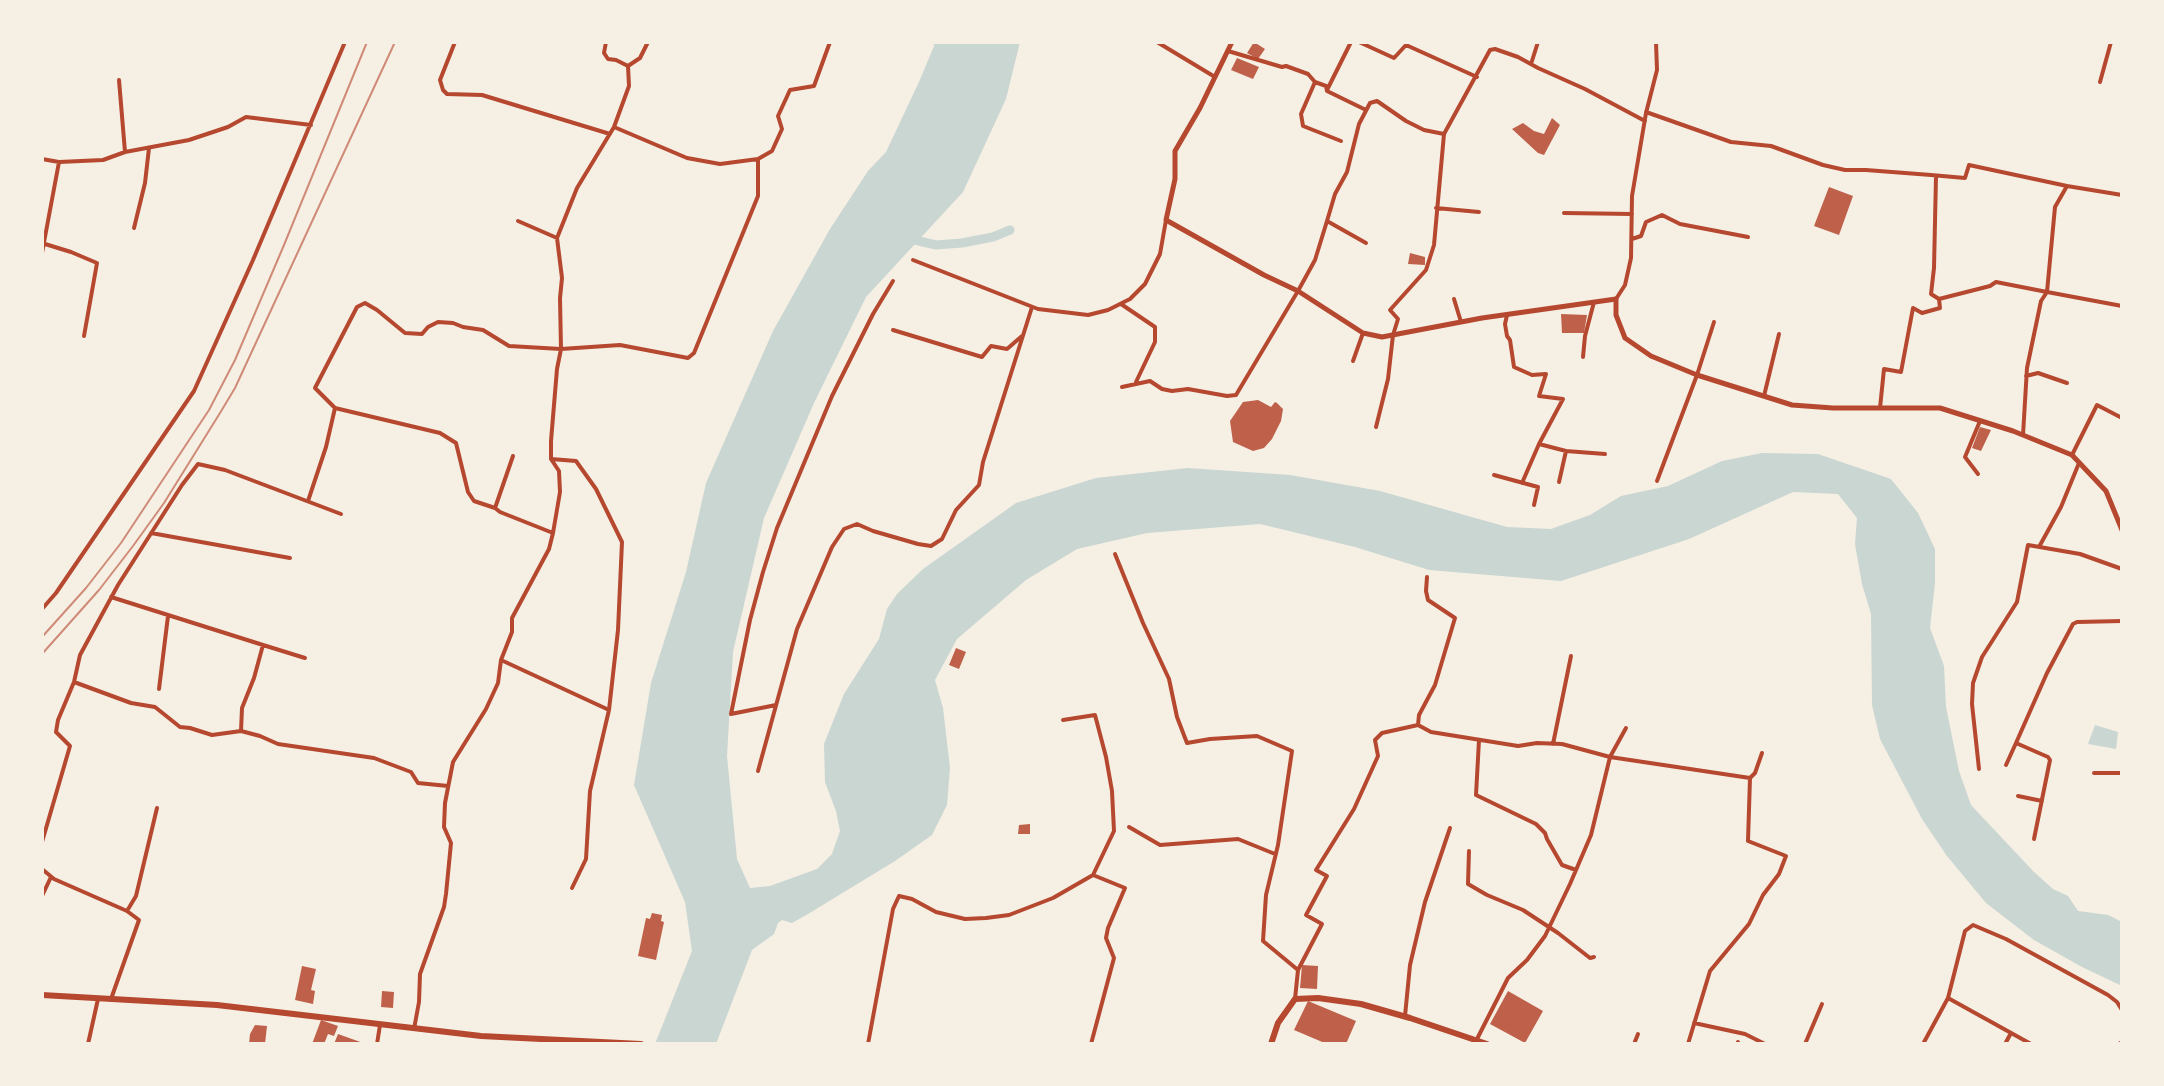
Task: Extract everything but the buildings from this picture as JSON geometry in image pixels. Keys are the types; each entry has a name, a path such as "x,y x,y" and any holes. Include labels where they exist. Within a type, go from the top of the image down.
{"main road":[{"path":"42,995 218,1005 529,1041 641,1044"},
{"path":"1271,1044 1278,1023 1295,999 1318,998 1360,1004 1487,1044"}],"street":[{"path":"43,608 56,593 194,390 254,260 345,42"},
{"path":"455,42 440,80 447,94 482,95 610,134"},
{"path":"606,42 604,53 608,59 628,66"},
{"path":"628,66 640,58 648,42"},
{"path":"614,127 687,158 720,164 758,159 772,151 782,129 778,116 790,90 814,86 830,42"},
{"path":"1157,42 1215,77"},
{"path":"914,260 1032,307 1068,314 1088,315 1108,310 1130,299 1149,278 1160,254 1175,179 1175,151 1232,42"},
{"path":"1327,91 1351,42"},
{"path":"1359,42 1394,58 1406,45 1477,77"},
{"path":"1531,64 1538,42"},
{"path":"1656,42 1657,70 1646,112 1632,196 1631,258 1625,285 1616,299 1616,315 1625,338 1651,356 1697,375 1792,405 1833,408 1940,408 2023,435 2072,456 2106,491 2122,530"},
{"path":"2100,82 2111,42"},
{"path":"1376,427 1388,379 1393,335 1398,319 1390,310 1426,270 1434,245 1444,134 1490,50 1495,49 1518,57 1645,121"},
{"path":"1228,51 1308,74 1314,82 1326,86 1327,91 1366,110"},
{"path":"414,1029 419,1002 420,974 444,907 446,894 450,843 444,827 453,762 486,709 498,683 501,660 512,632 512,618 549,549 553,533 560,492 559,471 551,459 551,424 561,349 562,278 557,238 577,188 614,127 628,86 628,66"},
{"path":"119,80 125,152"},
{"path":"1314,82 1301,114 1303,126 1341,141"},
{"path":"1122,387 1150,381 1172,392 1188,389 1227,396 1236,395 1315,260 1335,194 1347,172 1359,124 1370,103 1377,101 1424,130 1444,134"},
{"path":"1646,112 1731,142 1771,146 1823,165 1845,170 1965,178 1969,165 2122,195"},
{"path":"42,159 59,162 103,160 125,152 189,140 228,127 246,117 311,125"},
{"path":"134,228 145,183 149,148"},
{"path":"553,533 474,501 468,492 456,443 440,433 335,408 315,388 357,307 365,303 405,333 422,334 428,327 438,322 453,323 483,330 509,346 561,349 620,345 688,358 694,353 758,196 758,159"},
{"path":"42,253 59,162"},
{"path":"1936,176 1934,268 1931,294 1939,299 1996,282 2122,306"},
{"path":"2023,435 2026,376 2033,333 2041,301 2046,292 2055,207 2067,186"},
{"path":"1436,208 1479,213"},
{"path":"1564,213 1632,214"},
{"path":"1632,239 1641,236 1646,222 1662,215 1680,224 1748,237"},
{"path":"1167,220 1264,275 1298,291 1363,333 1382,337 1507,314 1616,299"},
{"path":"518,221 557,238"},
{"path":"1327,221 1366,243"},
{"path":"45,244 97,263 84,336"},
{"path":"776,705 731,714 750,620 763,572 777,528 832,396 873,314 893,281"},
{"path":"1454,299 1461,322"},
{"path":"1880,408 1884,369 1901,372 1912,308 1922,313 1940,308 1939,299"},
{"path":"1583,357 1585,336 1594,302"},
{"path":"1120,304 1155,327 1155,342 1136,383"},
{"path":"758,771 797,629 832,547 844,529 857,524 873,531 931,546 942,539 956,510 979,485 983,462 1032,307"},
{"path":"1507,314 1505,324 1514,367 1532,375 1546,374 1539,396 1563,399 1539,444 1522,483"},
{"path":"1657,481 1697,375 1714,322"},
{"path":"893,330 982,357 991,346 1007,349 1023,335"},
{"path":"1353,361 1363,333"},
{"path":"1764,396 1779,334"},
{"path":"2026,376 2038,373 2067,383"},
{"path":"2072,456 2097,405 2122,418"},
{"path":"308,501 326,447 335,408"},
{"path":"1978,474 1965,457 1980,421"},
{"path":"1539,444 1566,451 1605,454"},
{"path":"1560,482 1566,451"},
{"path":"495,508 513,456"},
{"path":"551,459 576,461 596,489 622,542 618,630 609,710 590,790 586,859 573,888"},
{"path":"2039,547 2061,507 2079,463"},
{"path":"42,842 70,746 56,732 62,707 74,682 80,655 111,597 182,485 198,464 225,470 340,514"},
{"path":"1494,475 1538,487 1534,506"},
{"path":"152,533 290,558"},
{"path":"1979,769 1972,704 1974,677 1986,651 2017,602 2028,545 2090,557 2122,569"},
{"path":"1115,554 1143,624 1170,679 1177,717 1187,743 1257,736 1292,751 1266,895 1263,941 1298,970"},
{"path":"1418,725 1419,715 1435,685 1455,618 1428,600 1427,577"},
{"path":"111,597 305,658"},
{"path":"159,689 168,616"},
{"path":"2006,765 2047,673 2074,622 2122,621"},
{"path":"241,731 242,708 254,678 263,645"},
{"path":"1553,744 1571,656"},
{"path":"501,660 609,710"},
{"path":"74,682 131,703 155,707 180,728 190,728 212,735 241,731 278,744 374,758 411,772 418,783 448,786"},
{"path":"868,1044 893,909 899,896 912,899 936,912 964,919 986,918 1009,915 1053,898 1093,875 1114,831 1112,791 1106,757 1095,715 1064,720"},
{"path":"1295,999 1298,970 1322,924 1306,915 1327,876 1316,870 1354,809 1378,756 1375,741 1382,733 1418,725 1431,732 1454,734 1479,740 1518,746 1537,743 1562,744 1611,757 1750,778"},
{"path":"1477,1039 1508,978 1527,960 1548,928 1576,870 1591,836 1611,757 1626,728"},
{"path":"1479,740 1476,795 1536,824 1545,832 1546,839 1562,865 1576,870"},
{"path":"2016,743 2050,758 2034,839"},
{"path":"1688,1044 1710,971 1749,924 1763,895 1779,874 1786,856 1748,841 1750,778 1755,773 1762,753"},
{"path":"2094,773 2122,773"},
{"path":"2018,796 2042,801"},
{"path":"127,911 136,896 157,808"},
{"path":"1129,827 1160,845 1238,839 1275,854"},
{"path":"1407,1017 1410,965 1425,902 1450,828"},
{"path":"1469,851 1468,884 1487,895 1523,910 1590,958 1594,957"},
{"path":"42,869 51,877 127,911 139,920 111,999"},
{"path":"1091,1044 1113,958 1106,938 1108,928 1125,888 1093,875"},
{"path":"42,896 51,877"},
{"path":"1923,1044 1948,998 1965,931 1973,925 2006,939 2108,995 2122,1010"},
{"path":"87,1044 98,998"},
{"path":"1948,998 2031,1044"},
{"path":"1805,1044 1822,1004"},
{"path":"1694,1023 1745,1034 1765,1044"},
{"path":"377,1044 380,1025"},
{"path":"2005,1044 2012,1033"},
{"path":"1634,1044 1638,1034"}],"shaded area":[{"path":"933,42 1020,42 1006,99 963,192 866,297 814,403 764,518 733,652 727,756 737,859 750,888 770,886 817,869 832,854 840,831 836,811 825,782 824,744 844,694 879,639 887,609 897,594 923,569 1016,503 1096,478 1188,468 1290,475 1380,491 1507,527 1551,529 1590,515 1621,496 1668,486 1722,461 1762,453 1818,454 1891,479 1918,513 1935,549 1935,583 1930,628 1944,666 1946,707 1959,771 1971,805 2034,872 2053,889 2068,896 2078,911 2108,915 2122,922 2122,986 2034,940 1986,903 1947,856 1922,819 1880,739 1872,705 1871,614 1862,584 1855,544 1857,518 1838,494 1793,492 1689,539 1561,581 1429,570 1355,547 1260,524 1147,533 1077,549 1026,580 957,639 935,680 943,708 950,768 947,805 932,835 895,861 808,914 792,923 782,920 778,923 774,934 752,950 716,1044 655,1044 692,951 685,902 634,785 651,683 686,572 706,483 773,331 830,229 868,171 886,152 919,82 934,46"},
{"path":"2095,725 2118,732 2116,749 2088,744"}],"waterway":[{"path":"915,240 936,245 962,243 993,237 1010,230"}],"railway":[{"path":"42,637 86,588 121,543 209,410 235,360 367,42"},
{"path":"42,654 99,590 133,546 164,503 235,388 395,42"}]}
